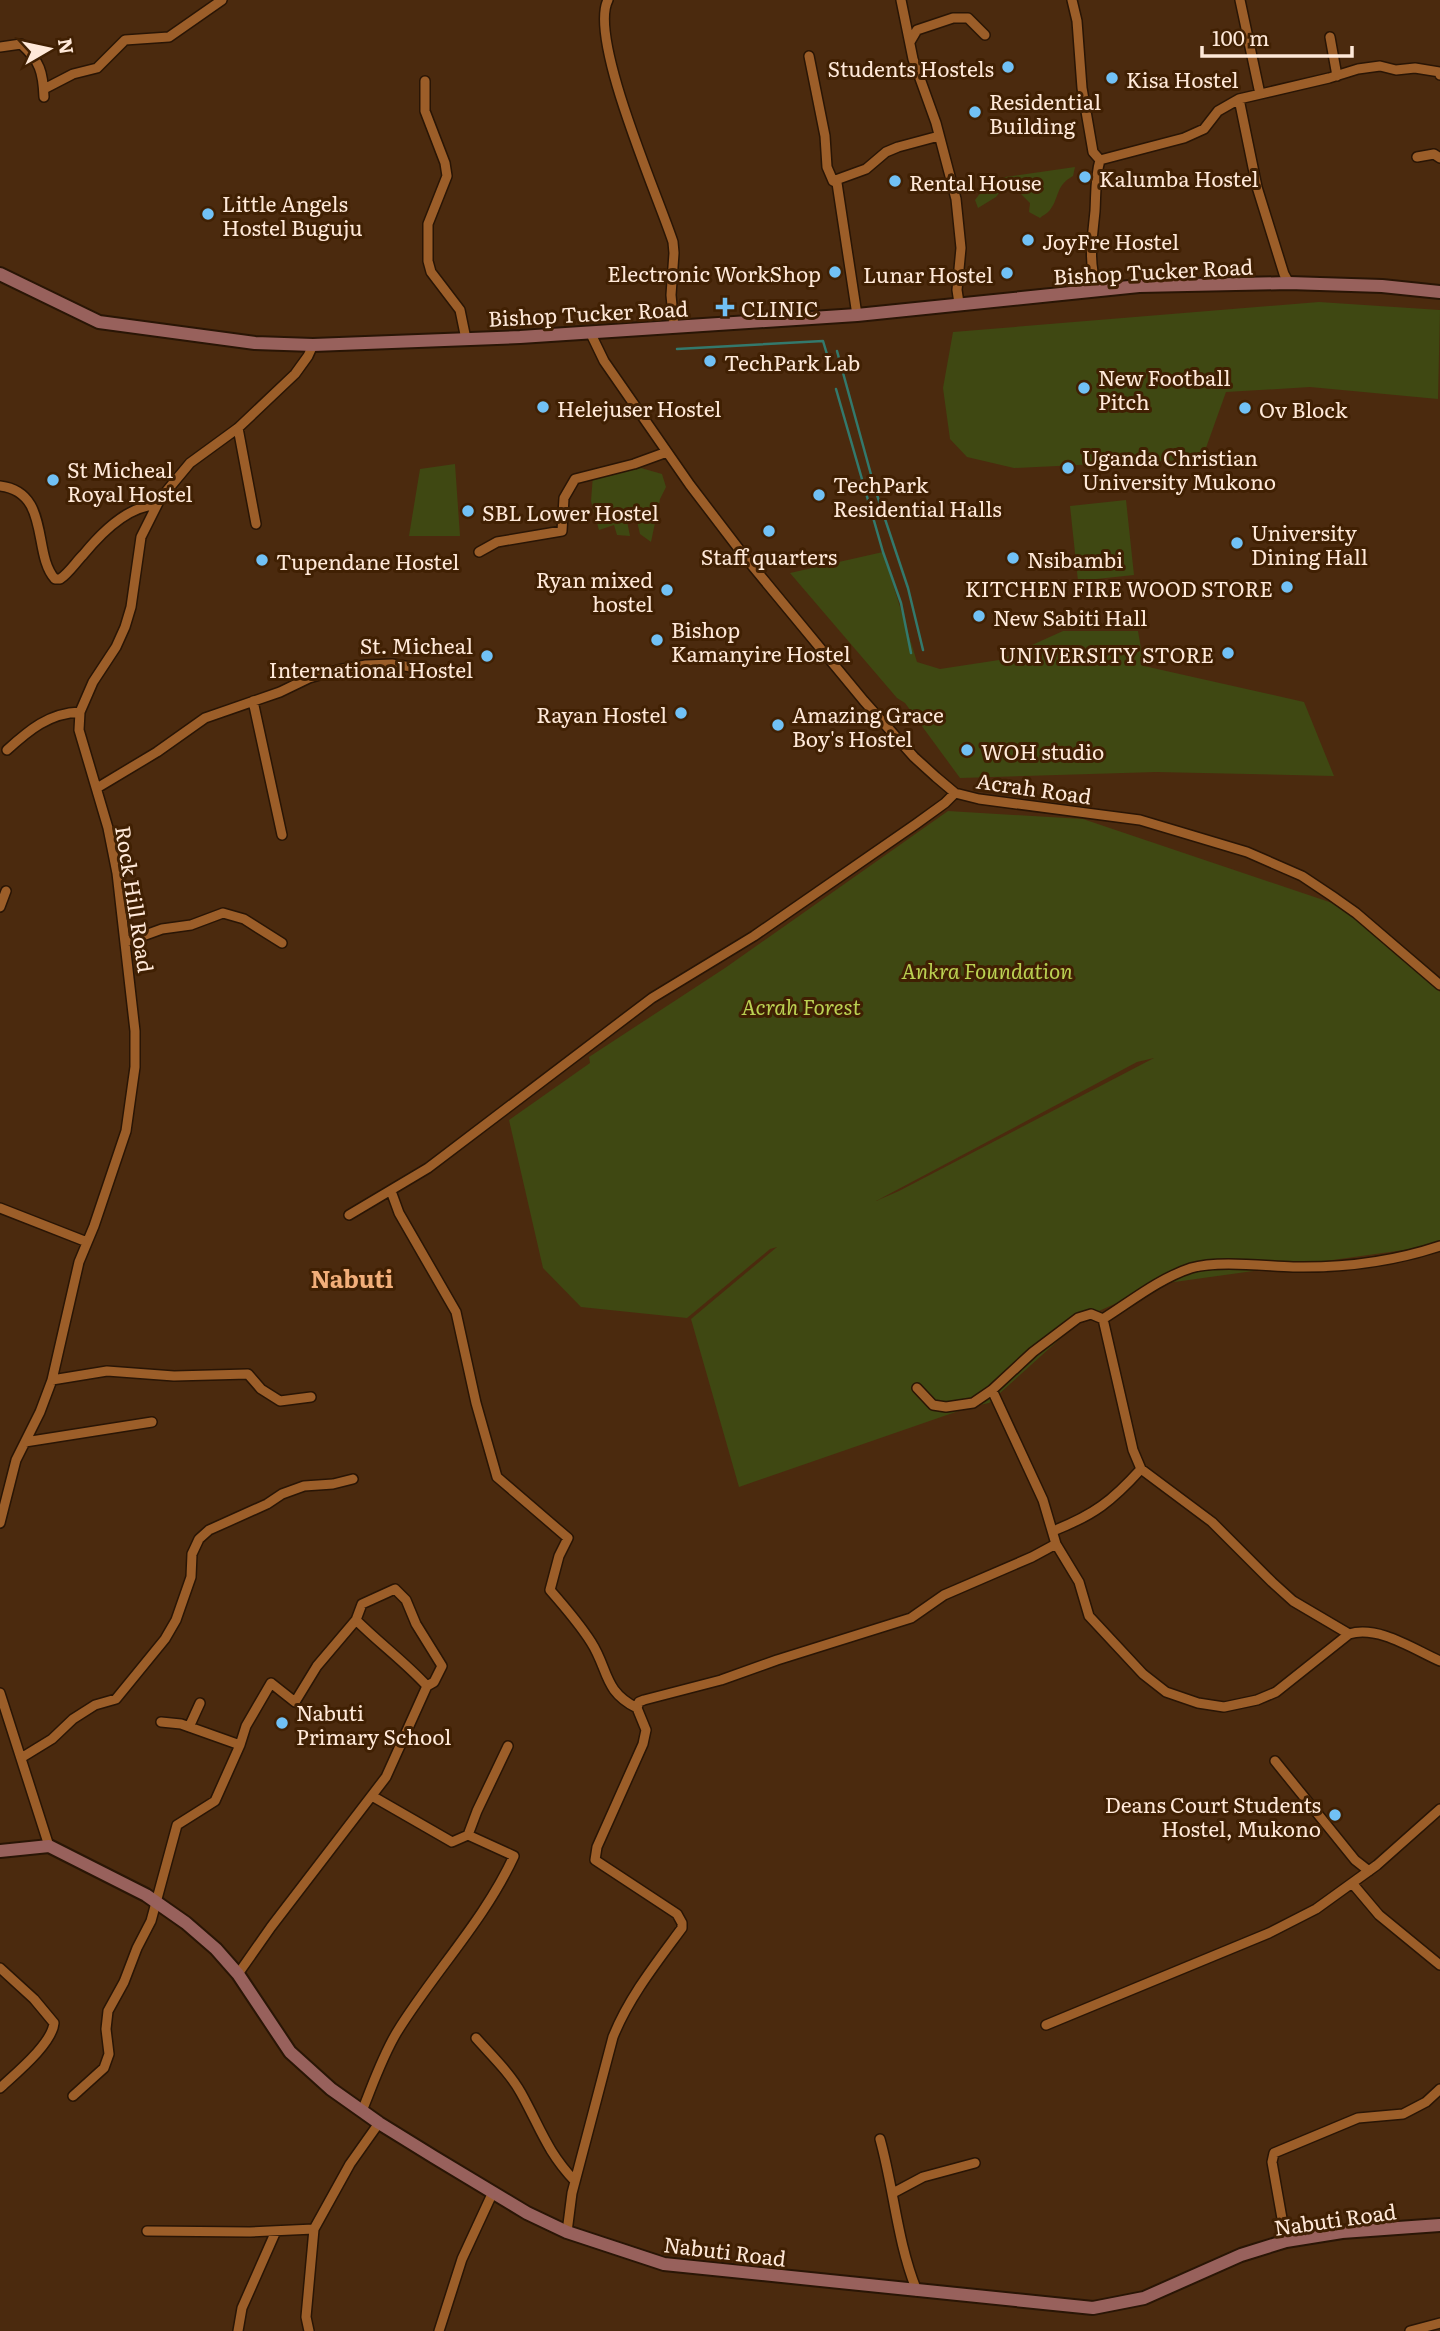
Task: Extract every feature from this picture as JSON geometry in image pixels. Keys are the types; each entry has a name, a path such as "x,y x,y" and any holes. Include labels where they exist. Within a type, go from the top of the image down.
{"street":[{"path":"0,47 21,44 35,56 44,93 73,75 97,68 125,40 169,37 222,0"},
{"path":"608,0 605,6 605,27 620,94 673,242 671,295 674,327"},
{"path":"901,0 919,78 951,177 961,248 957,290 959,303"},
{"path":"1072,0 1077,21 1082,88 1093,152 1100,160"},
{"path":"1240,0 1260,94"},
{"path":"910,42 917,30 953,18 968,18 985,35"},
{"path":"1330,37 1337,76"},
{"path":"809,56 825,136 827,167 833,181 837,183 857,315"},
{"path":"1100,160 1184,138 1204,129 1218,111 1239,99 1380,66 1396,70 1415,68 1440,73"},
{"path":"425,81 425,111 445,163 447,176 428,224 428,261 431,272 460,310 466,339"},
{"path":"1239,99 1257,187 1289,283"},
{"path":"833,181 866,169 886,152 939,136"},
{"path":"1416,157 1434,154 1440,158"},
{"path":"1097,290 1091,269 1090,245 1096,174 1100,160"},
{"name":"Bishop Tucker Road","path":"0,274 99,322 255,343 313,345 466,339 857,315 1139,286 1289,283 1382,286 1440,292"},
{"name":"Acrah Road","path":"590,332 604,361 744,557 863,701 914,757 955,793 979,799 1140,820 1247,852 1290,870 1332,896 1356,913 1440,985"},
{"path":"7,750 25,733 47,720 63,713 80,712 93,682 116,647 125,627 131,607 141,537 156,505 190,463 238,428 295,373 309,356 313,345"},
{"path":"238,428 256,524"},
{"path":"479,552 497,542 562,531 564,498 575,478 634,464 667,452"},
{"path":"0,486 17,491 31,507 38,521 49,571 55,579 60,579 128,512 137,507 156,505"},
{"path":"97,788 158,752 205,718 309,678 348,668 392,664 436,671"},
{"path":"253,701 282,835"},
{"name":"Rock Hill Road","path":"0,1523 16,1460 40,1412 52,1380 79,1262 126,1131 132,1101 135,1031 117,873 97,788 79,730 80,712"},
{"path":"349,1216 391,1191 510,1108 652,998 754,936 916,824 955,793"},
{"path":"0,908 6,891"},
{"path":"126,942 162,929 191,925 223,913 244,919 282,943"},
{"path":"391,1191 399,1213 456,1311 476,1403 497,1477 568,1538 559,1556 550,1590 592,1643 616,1693 622,1700 637,1708 646,1730 643,1744 597,1847 595,1860 677,1914 682,1923 682,1928 620,2019 603,2072 575,2181 567,2232"},
{"path":"0,1208 87,1242"},
{"path":"917,1388 933,1405 946,1407 973,1403 1078,1318 1091,1314 1103,1318 1192,1268 1237,1264 1365,1264 1397,1259 1440,1246"},
{"path":"1103,1318 1133,1450 1141,1469 1212,1521 1293,1601 1349,1634"},
{"path":"52,1380 107,1371 174,1376 248,1374 261,1389 280,1401 311,1397"},
{"path":"992,1390 1043,1500 1056,1544 1079,1582 1089,1616 1143,1674 1166,1692 1177,1698 1224,1707 1241,1705 1276,1692 1349,1634 1363,1631 1377,1633 1440,1661"},
{"path":"25,1442 152,1422"},
{"path":"1053,1531 1095,1512 1113,1499 1141,1469"},
{"path":"21,1758 52,1739 73,1719 95,1704 116,1699 165,1639 176,1620 191,1577 192,1554 199,1539 209,1530 304,1486 333,1484 353,1479"},
{"path":"637,1708 639,1702 645,1700 721,1680 911,1618 944,1595 1056,1544"},
{"path":"73,2096 104,2068 109,2054 106,2029 108,2011 151,1921 177,1825 215,1801 246,1726 271,1683 295,1702 317,1666 356,1620 362,1604 396,1589 406,1600 416,1624 442,1667 434,1682 427,1686 386,1777 237,1974"},
{"path":"356,1620 378,1642 409,1666 427,1686"},
{"path":"0,1693 49,1846 0,1851"},
{"path":"189,1727 200,1703"},
{"path":"161,1722 189,1727 240,1745"},
{"path":"372,1796 452,1842 468,1835 508,1746"},
{"path":"1275,1761 1355,1860 1369,1871"},
{"path":"1046,2025 1289,1924 1316,1909 1369,1871 1440,1809"},
{"path":"362,2111 380,2064 397,2032 495,1894 514,1856 468,1835"},
{"name":"Nabuti Road","path":"49,1846 146,1895 216,1949 237,1974 290,2052 331,2089 379,2123 527,2213 567,2232 664,2264 1093,2308 1144,2298 1241,2255 1286,2241 1342,2232 1440,2224"},
{"path":"1352,1882 1378,1915 1440,1965"},
{"path":"0,1968 34,1999 54,2023 45,2043 0,2088"},
{"path":"476,2038 521,2092 546,2144 559,2165 575,2181"},
{"path":"1286,2241 1272,2162 1274,2153 1358,2118 1403,2114 1426,2102 1440,2089"},
{"path":"309,2331 306,2317 314,2229 350,2164 379,2123"},
{"path":"880,2139 905,2260 917,2291"},
{"path":"893,2193 923,2178 975,2164"},
{"path":"439,2331 462,2259 493,2192"},
{"path":"147,2231 314,2229"},
{"path":"238,2331 242,2308 276,2231"},
{"path":"1410,2331 1440,2323"}],"green space":[{"path":"1075,167 1073,176 1060,188 1050,210 1040,218 1029,212 1030,203 1008,181 996,197 978,208 975,200 991,179"},
{"path":"1319,302 1440,310 1438,399 1310,387 1226,392 1202,459 1014,468 967,457 950,439 943,388 953,332"},
{"path":"455,464 460,536 409,536 420,469"},
{"path":"641,468 662,474 666,487 660,499 651,542 640,534 636,517 627,521 630,536 617,535 614,525 599,530 591,501 593,475"},
{"path":"1126,500 1134,575 1078,581 1070,506"},
{"path":"883,552 917,662 940,669 999,660 1063,631 1138,631 1144,666 1304,702 1334,776 1156,772 960,778 905,703 897,698 790,573"},
{"path":"948,811 1083,819 1362,913 1360,916 1440,992 1440,1245 1160,1284 1083,1318 989,1403 970,1407 739,1487 691,1319 777,1247 770,1249 687,1318 581,1307 543,1268 509,1120 590,1063 589,1057 725,968","holes":["1154,1058 876,1201 1137,1062"]}],"waterway":[{"path":"677,349 823,341 832,371"},
{"path":"837,351 875,489 908,588 923,650"},
{"path":"836,389 883,552 901,603 911,653"}],"place":[{"name":"Students Hostels","path":"1008,67"},
{"name":"Kisa Hostel","path":"1112,78"},
{"name":"Residential Building","path":"975,112"},
{"name":"Kalumba Hostel","path":"1085,177"},
{"name":"Rental House","path":"895,181"},
{"name":"Little Angels Hostel Buguju","path":"208,214"},
{"name":"JoyFre Hostel","path":"1028,240"},
{"name":"Electronic WorkShop","path":"835,272"},
{"name":"Lunar Hostel","path":"1007,273"},
{"name":"CLINIC","path":"725,307"},
{"name":"TechPark Lab","path":"710,361"},
{"name":"New Football Pitch","path":"1084,388"},
{"name":"Helejuser Hostel","path":"543,407"},
{"name":"Ov Block","path":"1245,408"},
{"name":"Uganda Christian University Mukono","path":"1068,468"},
{"name":"St Micheal Royal Hostel","path":"53,480"},
{"name":"TechPark Residential Halls","path":"819,495"},
{"name":"SBL Lower Hostel","path":"468,511"},
{"name":"Staff quarters","path":"769,531"},
{"name":"University Dining Hall","path":"1237,543"},
{"name":"Nsibambi","path":"1013,558"},
{"name":"Tupendane Hostel","path":"262,560"},
{"name":"KITCHEN FIRE WOOD STORE","path":"1287,587"},
{"name":"Ryan mixed hostel","path":"667,590"},
{"name":"New Sabiti Hall","path":"979,616"},
{"name":"Bishop Kamanyire Hostel","path":"657,640"},
{"name":"UNIVERSITY STORE","path":"1228,653"},
{"name":"St. Micheal International Hostel","path":"487,656"},
{"name":"Rayan Hostel","path":"681,713"},
{"name":"Amazing Grace Boy's Hostel","path":"778,725"},
{"name":"WOH studio","path":"967,750"},
{"name":"Nabuti Primary School","path":"282,1723"},
{"name":"Deans Court Students Hostel, Mukono","path":"1335,1815"}],"district":[{"name":"Nabuti","path":"352,1277"}],"park label":[{"name":"Ankra Foundation","path":"987,969"},
{"name":"Acrah Forest","path":"801,1005"}]}
